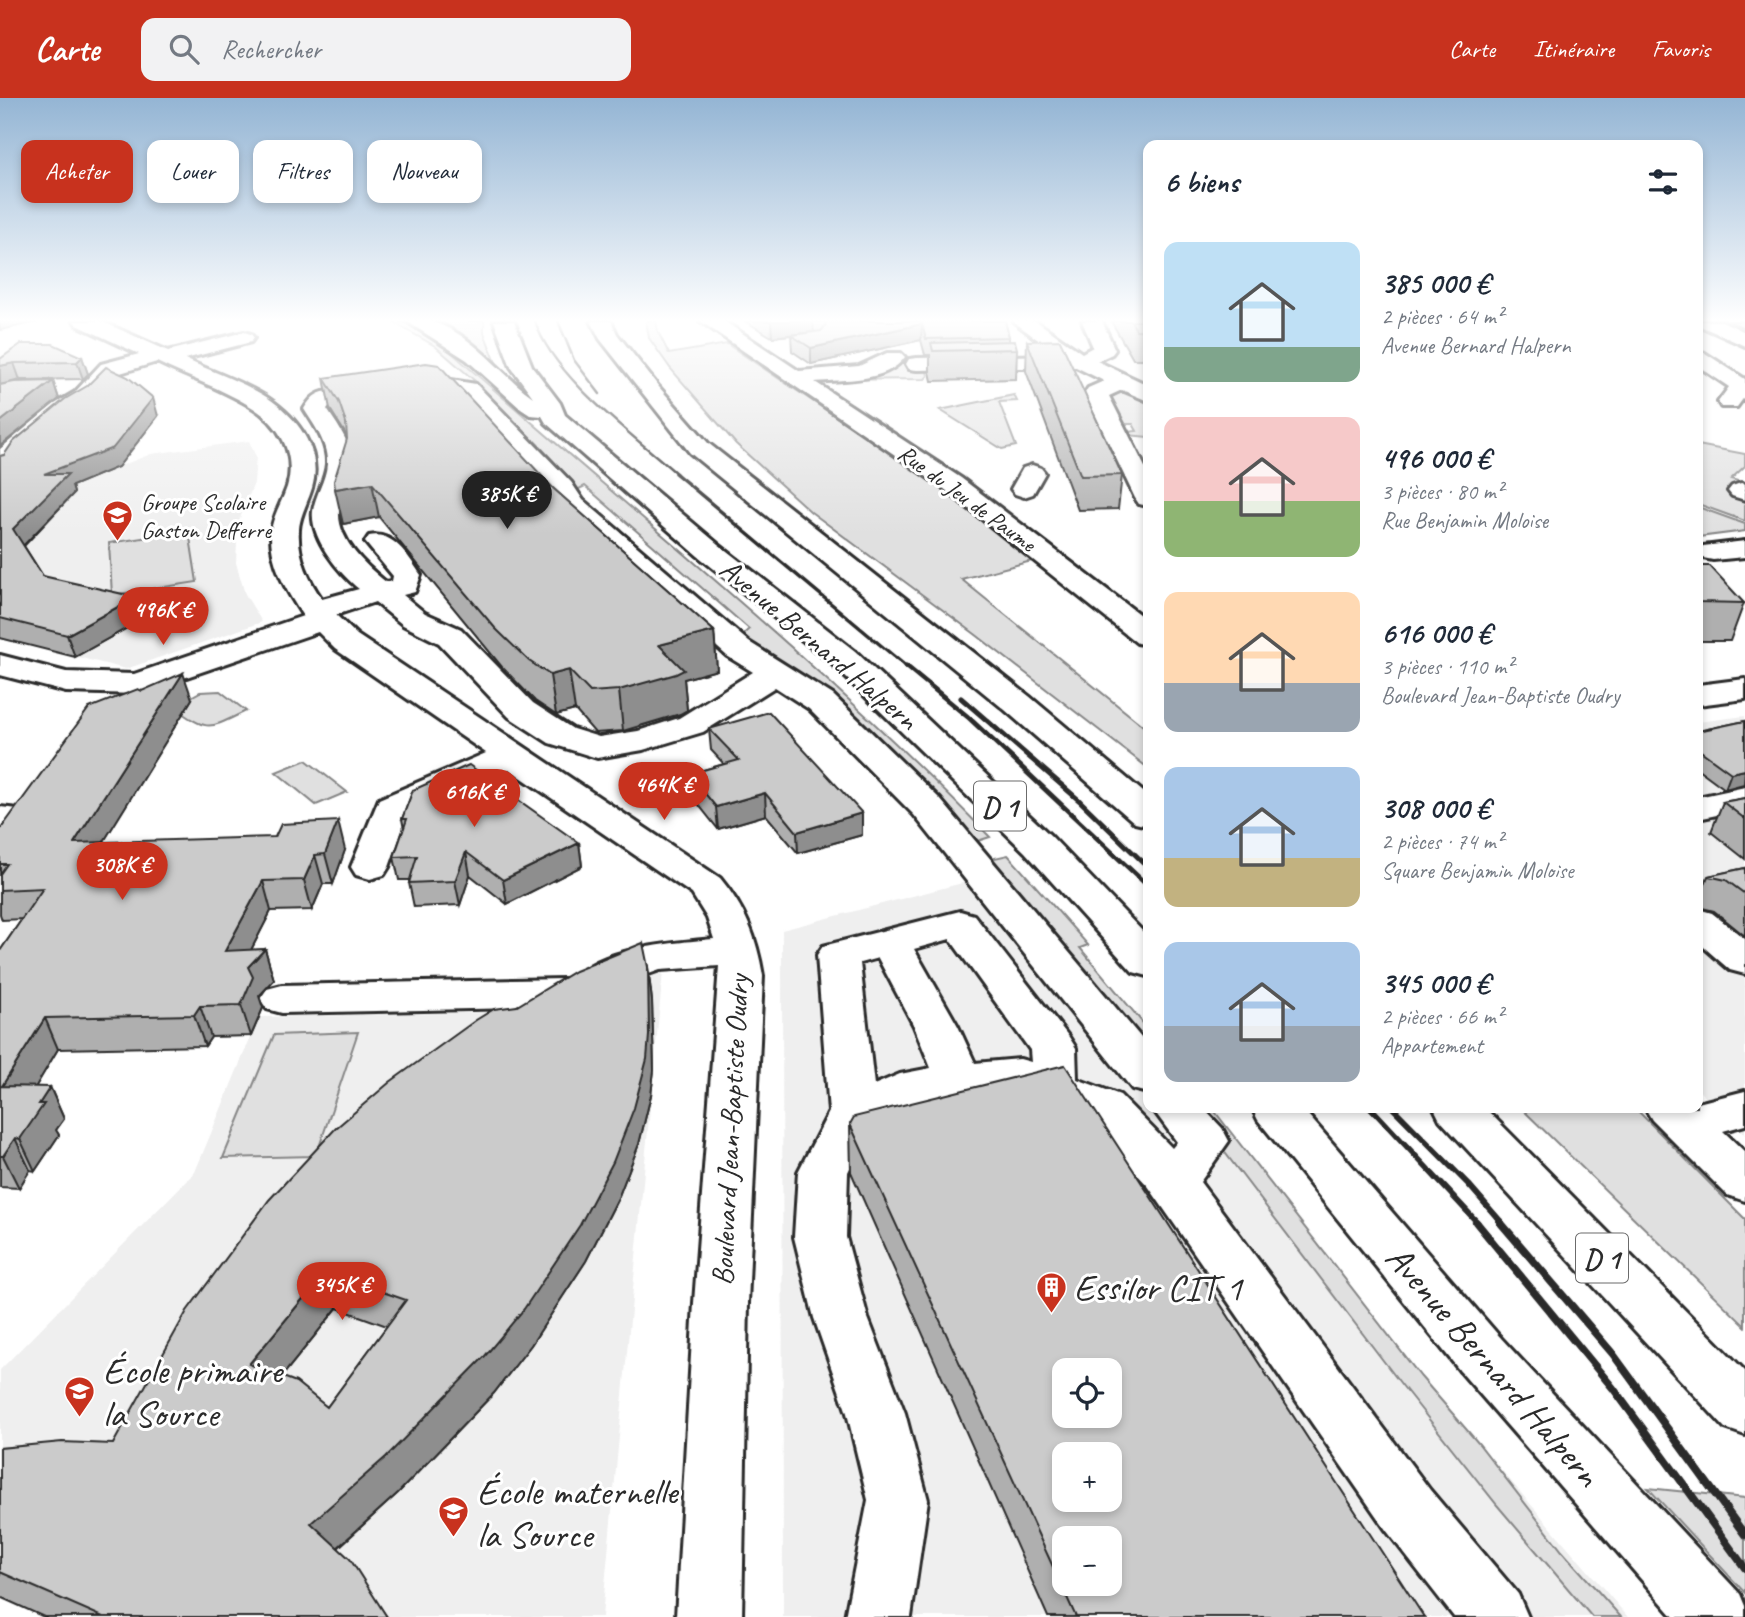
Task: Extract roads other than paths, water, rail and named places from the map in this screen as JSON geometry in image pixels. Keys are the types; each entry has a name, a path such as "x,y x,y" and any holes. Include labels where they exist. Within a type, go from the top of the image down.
{"main road":[{"path":"59,400 83,392"},
{"name":"Boulevard Jean-Baptiste Oudry","path":"270,392 281,397 284,423 300,450 303,469 285,533 286,552 296,578 319,616 346,642 706,886 729,920 739,951 742,976 721,1303 709,1617"},
{"path":"281,397 316,392"},
{"path":"369,392 323,399 315,409 331,433 339,464 326,512 329,533 356,573 414,619 450,636 521,710 561,736 597,748 643,740 691,725 776,672"},
{"path":"471,392 562,487 574,505 738,649 821,702 927,807 1143,1071"},
{"path":"512,392 522,401 554,418"},
{"name":"Avenue Bernard Halpern","path":"541,392 549,403 554,418 708,550 844,658 1038,844 1143,957"},
{"path":"651,392 699,448 1017,703 1143,811"},
{"name":"Rue du Jeu de Paume","path":"816,392 952,484 1143,632"},
{"path":"1099,392 1096,393 1143,488"},
{"path":"1708,392 1737,405"},
{"path":"59,400 87,417 82,424"},
{"path":"4,462 34,452 46,437 59,400"},
{"path":"0,431 46,437"},
{"path":"1119,442 1143,449"},
{"path":"0,666 66,682 136,684 319,616 345,601 405,586 407,575 379,542"},
{"path":"1713,552 1745,549"},
{"path":"1703,694 1745,689"},
{"path":"370,867 392,807 511,755"},
{"path":"1703,807 1745,798"},
{"path":"878,1617 898,1500 876,1413 841,1318 820,1237 823,1172 853,1112 838,955 960,924 1053,1048 1054,1088"},
{"path":"1703,926 1745,960"},
{"path":"890,942 936,1026 959,1082"},
{"path":"506,1028 564,993 620,968 655,957 739,951"},
{"path":"282,999 564,993"},
{"path":"1118,1043 1133,1139"},
{"path":"853,1112 916,1086 1020,1075 1103,1107 1173,1182 1408,1510 1495,1617"},
{"path":"1703,1112 1745,1108"},
{"path":"1173,1182 1205,1141 1180,1113"},
{"name":"Avenue Bernard Halpern","path":"1279,1113 1480,1354 1717,1617"},
{"name":"D 1","path":"1462,1113 1745,1410"},
{"path":"1677,1115 1696,1113"},
{"path":"1677,1115 1745,1182"}],"railway":[{"path":"584,392 677,474"},
{"path":"675,473 908,668"},
{"path":"906,666 968,717 1143,881"},
{"path":"961,698 1080,801 1143,862"},
{"path":"1376,1113 1478,1223"},
{"path":"1398,1113 1469,1185 1502,1223"},
{"path":"1476,1222 1613,1388 1745,1568"},
{"path":"1500,1222 1613,1354 1745,1535"}],"place":[{"name":"Groupe Scolaire Gaston Defferre","path":"118,543"},
{"name":"Essilor CIT 1","path":"1051,1314"},
{"name":"École primaire la Source","path":"80,1418"},
{"name":"École maternelle la Source","path":"454,1539"}]}
